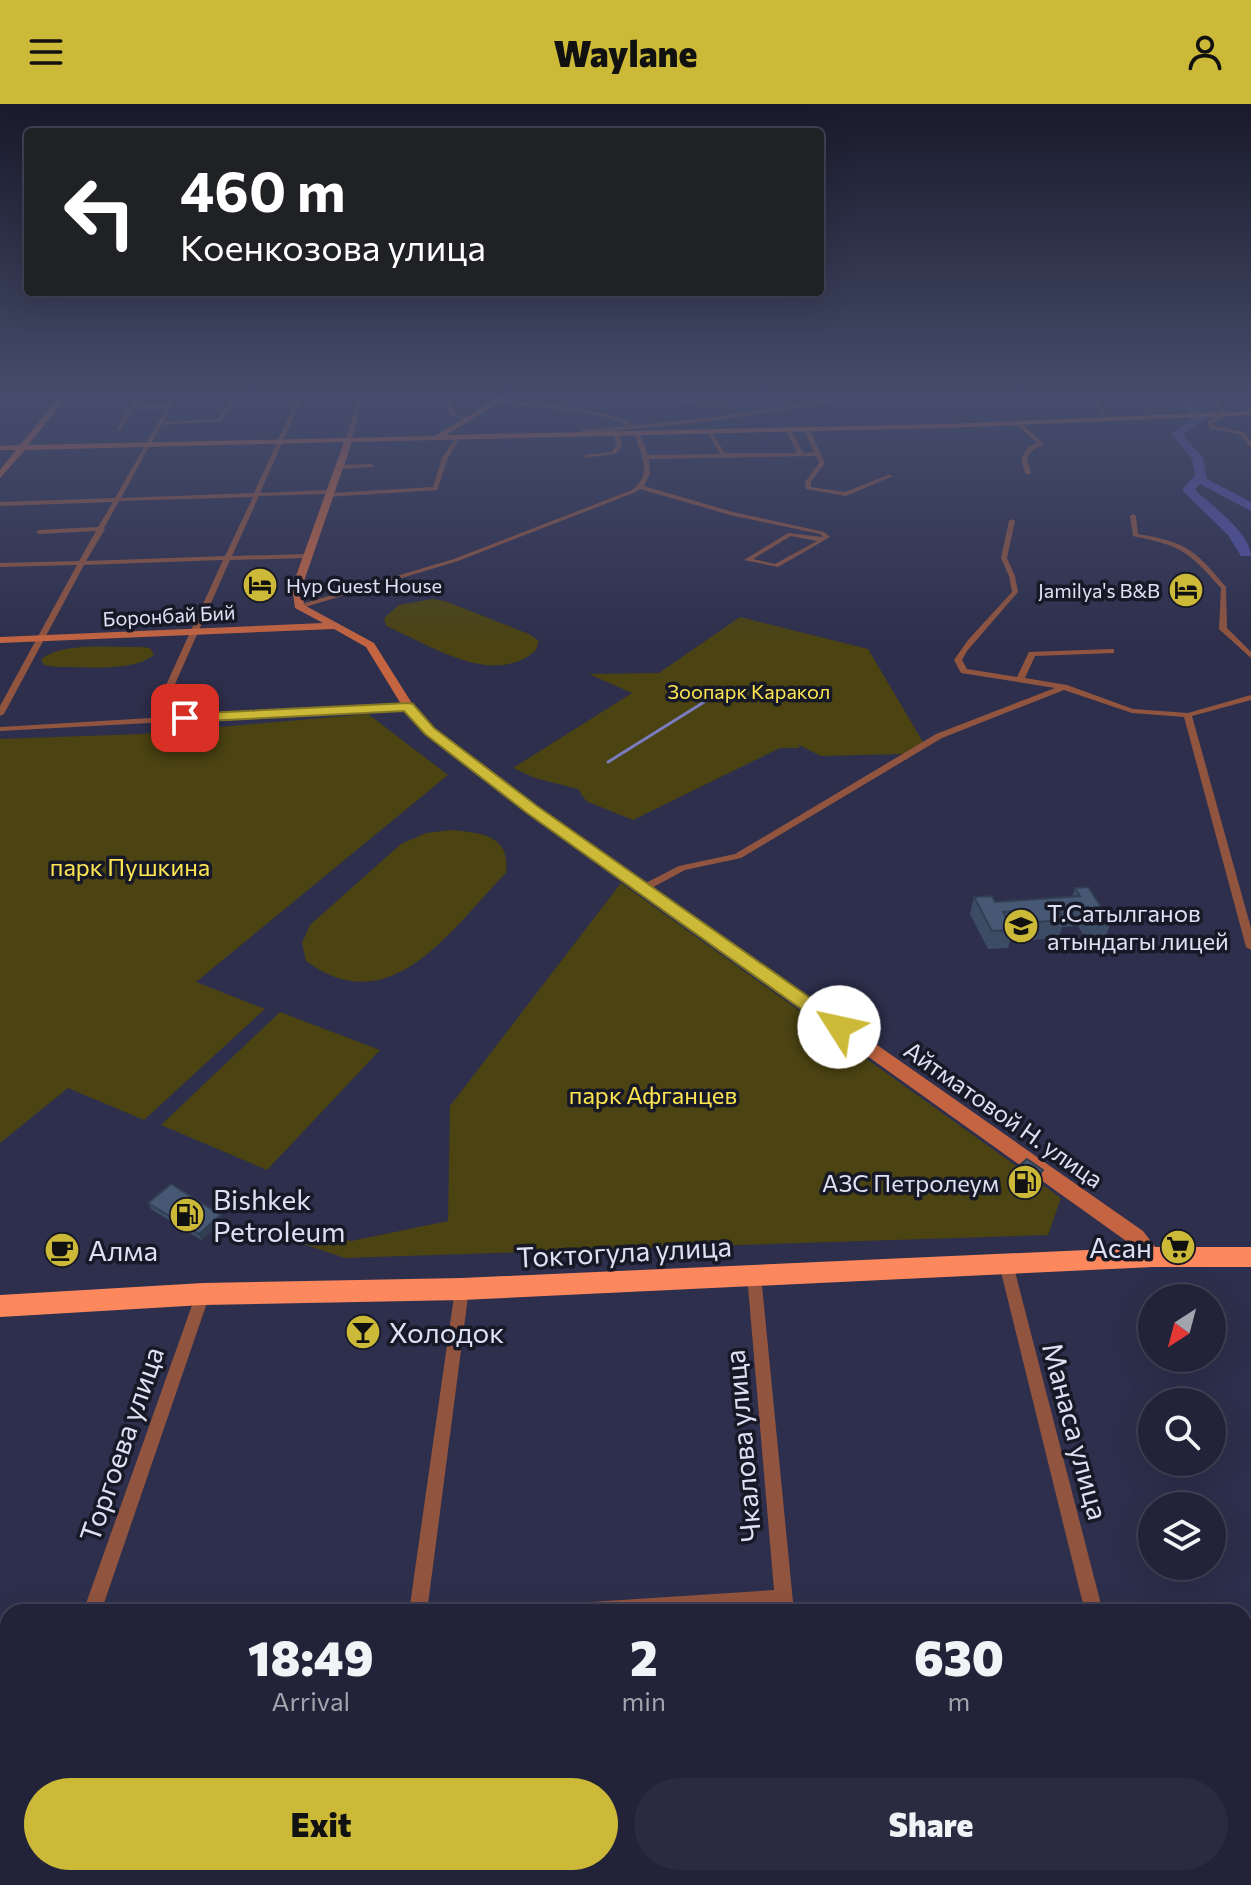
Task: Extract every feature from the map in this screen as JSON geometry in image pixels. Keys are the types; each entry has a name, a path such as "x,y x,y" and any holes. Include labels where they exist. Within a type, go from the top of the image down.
{"highway":[{"name":"Токтогула улица","path":"0,1306 203,1294 462,1289 1153,1257 1249,1261"}],"main road":[{"path":"299,606 297,587 334,479"},
{"name":"Айтматовой Н. улица","path":"299,606 370,645 408,707 430,731 642,889 1136,1237 1153,1257"},
{"name":"Боронбай Бий","path":"0,640 340,626"}],"street":[{"path":"0,714 38,638 84,563 129,479"},
{"path":"155,719 262,479"},
{"path":"0,504 435,489 438,479"},
{"path":"299,606 456,560 640,487 645,479"},
{"path":"812,479 807,486 816,491 854,493 883,479"},
{"path":"640,487 732,514 822,533 827,537 823,540 776,566 758,565 746,558 790,534 823,540"},
{"path":"1133,516 1135,535 1165,540 1189,549 1224,588 1223,629 1251,656"},
{"path":"1012,521 1004,558 1015,592 995,619 970,640 958,660 964,671 1064,687 1132,711 1188,715 1251,697"},
{"path":"39,532 102,529"},
{"path":"0,565 308,556"},
{"path":"1020,680 1032,654 1111,651"},
{"path":"642,889 682,868 738,856 939,736 1064,687"},
{"path":"0,729 408,707"},
{"path":"1188,715 1251,947"},
{"name":"Манаса улица","path":"1006,1264 1092,1604"},
{"name":"Чкалова улица","path":"754,1275 784,1604"},
{"path":"419,1604 462,1289"},
{"name":"Торгоева улица","path":"95,1604 203,1294"}],"green space":[{"path":"432,599 445,601 529,634 539,641 536,650 519,661 500,665 481,664 441,652 386,626 384,618 399,605"},
{"name":"Зоопарк Каракол","path":"740,617 868,649 923,742 904,754 821,756 799,745 799,748 780,748 633,820 586,801 578,789 535,778 513,768 632,693 589,674 659,673"},
{"path":"75,648 150,648 154,655 144,661 121,666 56,667 44,665 41,659 51,653"},
{"name":"парк Пушкина","path":"368,714 448,775 196,982 265,1009 144,1120 68,1088 0,1143 0,739 141,734"},
{"path":"452,830 483,835 499,843 504,851 506,873 441,942 417,962 392,976 365,982 337,978 306,961 302,943 310,925 401,844 426,833"},
{"name":"парк Афганцев","path":"621,883 1061,1198 1048,1235 345,1258 288,1239 290,1227 351,1241 448,1221 450,1106"},
{"path":"280,1012 380,1050 267,1170 161,1125"}],"building":[{"path":"1088,887 1111,922 1093,923 1083,908 1058,910 1064,920 1036,922 1029,910 1003,912 1013,930 992,931 974,897 992,896 995,902 1080,896 1075,888"},
{"path":"1027,1159 1043,1170 1031,1181 1014,1170"},
{"name":"Bishkek Petroleum","path":"171,1184 221,1215 199,1234 148,1203"}],"waterway":[{"path":"1198,479 1188,490 1233,533 1246,553"},
{"path":"1202,479 1251,507"},
{"path":"608,762 717,694"}],"place":[{"name":"Нур Guest House","path":"260,585"},
{"name":"Jamilya's B&B","path":"1186,590"},
{"name":"Т.Сатылганов атындагы лицей","path":"1021,926"},
{"name":"АЗС Петролеум","path":"1025,1182"},
{"name":"Bishkek Petroleum","path":"187,1215"},
{"name":"Асан","path":"1178,1247"},
{"name":"Алма","path":"62,1250"},
{"name":"Холодок","path":"363,1332"}],"route":[{"path":"185,718 408,707 430,731 532,810 839,1027"}]}
